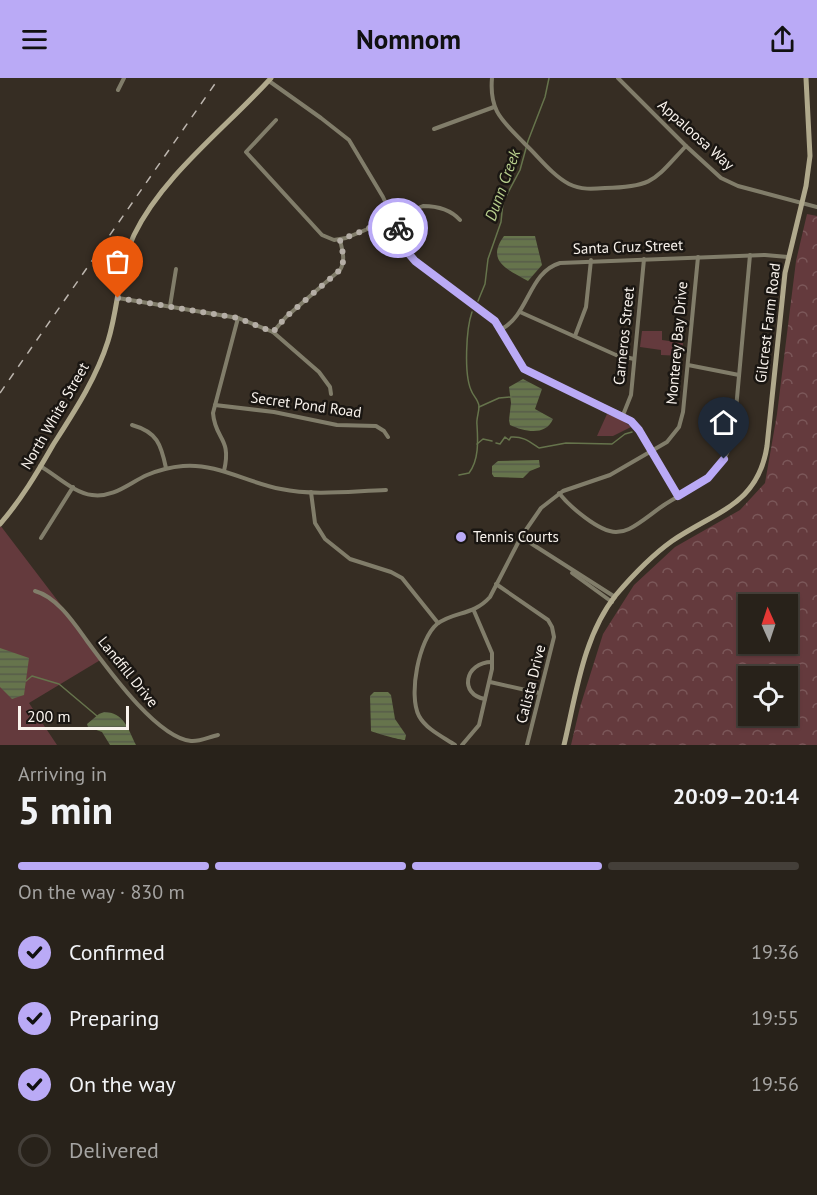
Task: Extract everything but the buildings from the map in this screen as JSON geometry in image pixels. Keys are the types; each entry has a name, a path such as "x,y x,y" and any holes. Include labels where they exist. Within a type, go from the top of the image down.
{"main road":[{"name":"Gilcrest Farm Road","path":"564,745 571,709 585,660 594,634 613,600 656,554 682,535 741,499 757,480 765,462 788,257 806,186 810,156 806,78"},
{"name":"North White Street","path":"0,524 19,501 79,404 97,369 111,330 128,251 143,218 165,188 270,79"}],"street":[{"path":"118,90 124,78"},
{"path":"492,78 491,95 494,107 505,123 564,181 573,186 587,189 633,188 647,183 661,173 686,146"},
{"name":"Appaloosa Way","path":"618,78 717,174 733,184 817,207"},
{"path":"270,79 349,140 372,177 394,218 409,254 415,261 492,318 502,329 517,359 527,371 623,415 635,424 678,496"},
{"path":"434,129 494,107"},
{"path":"276,120 246,152 322,235 340,240 423,206 431,206 453,213 460,220"},
{"path":"273,332 286,317 343,266 340,240"},
{"path":"559,493 570,506 602,528 615,532 631,528 708,478 719,467 727,453 734,430 750,255"},
{"name":"Santa Cruz Street","path":"502,329 520,312 537,280 546,270 566,261 750,255 788,257"},
{"name":"Monterey Bay Drive","path":"474,611 490,597 521,537 541,508 559,493 610,475 670,440 680,427 698,257"},
{"name":"Carneros Street","path":"623,415 631,395 644,258"},
{"path":"575,336 587,303 591,260"},
{"path":"170,306 176,269"},
{"path":"118,298 238,318 273,332 319,372 330,387 331,393"},
{"path":"520,312 622,357 634,359"},
{"path":"224,471 227,449 214,421 215,405 238,318"},
{"path":"688,365 739,375"},
{"name":"Secret Pond Road","path":"215,405 274,412 337,424 376,426 388,437"},
{"path":"132,425 154,436 162,450 166,468"},
{"path":"40,466 73,487 90,495 101,496 120,490 147,475 166,468 195,466 224,471 262,485 284,490 311,492 386,490"},
{"path":"42,538 73,487"},
{"path":"311,492 315,523 325,539 350,559 397,574 406,582 438,624"},
{"path":"521,537 613,600"},
{"name":"Calista Drive","path":"496,584 543,616 552,627 554,643 527,745"},
{"name":"Landfill Drive","path":"35,591 47,596 77,626 129,693 149,717 160,726 189,741 218,735"},
{"path":"455,745 428,726 418,714 414,702 414,689 426,638 438,624 448,618 474,611 492,653 492,662 490,681 479,725 462,745"},
{"path":"485,699 476,697 472,693 469,681 476,665 492,662"},
{"path":"490,681 539,693"}],"green space":[{"path":"807,214 817,216 817,745 571,745 580,707 603,634 634,585 675,547 740,510 765,483 777,414 796,261"},
{"path":"642,331 662,331 662,340 683,343 682,356 661,355 661,350 640,347"},
{"path":"607,414 622,420 631,427 613,436 597,436"},
{"path":"0,525 102,659 29,703 57,745 0,745"}],"shaded area":[{"path":"504,236 535,236 542,265 528,281 507,269 498,259 497,252"},
{"path":"523,379 542,389 535,409 553,419 550,424 540,430 528,431 510,425 509,387"},
{"path":"539,460 540,467 530,471 523,478 494,477 492,474 492,466 498,461"},
{"path":"0,648 29,658 24,695 12,699 0,687"},
{"path":"374,692 388,692 391,695 395,719 406,735 405,740 371,731 370,696"},
{"path":"104,712 121,718 136,745 110,745 102,732 88,727 87,724"}],"waterway":[{"name":"Dunn Creek","path":"478,301 485,284 488,259 501,222 503,202 520,170 528,141 545,97 549,78"},
{"name":"Dunn Creek","path":"459,475 469,473 475,462 477,450 479,406 469,383 467,363 468,329 472,312"},
{"path":"479,407 499,398 511,397"},
{"path":"496,443 500,444 505,437 509,440 511,437 519,437 539,448 566,443 612,444 625,434 632,432"},
{"path":"477,444 483,439 492,441"},
{"path":"26,681 32,676 59,684 97,716"}],"railway":[{"path":"0,393 219,78"}],"way so far":[{"path":"118,298 238,318 273,332 286,317 343,266 340,240 394,218 398,228"}],"place":[{"name":"Tennis Courts","path":"461,537"}],"route":[{"path":"398,228 409,254 415,261 498,324 524,369 623,415 631,421 639,430 678,496 708,478 724,459"}]}
